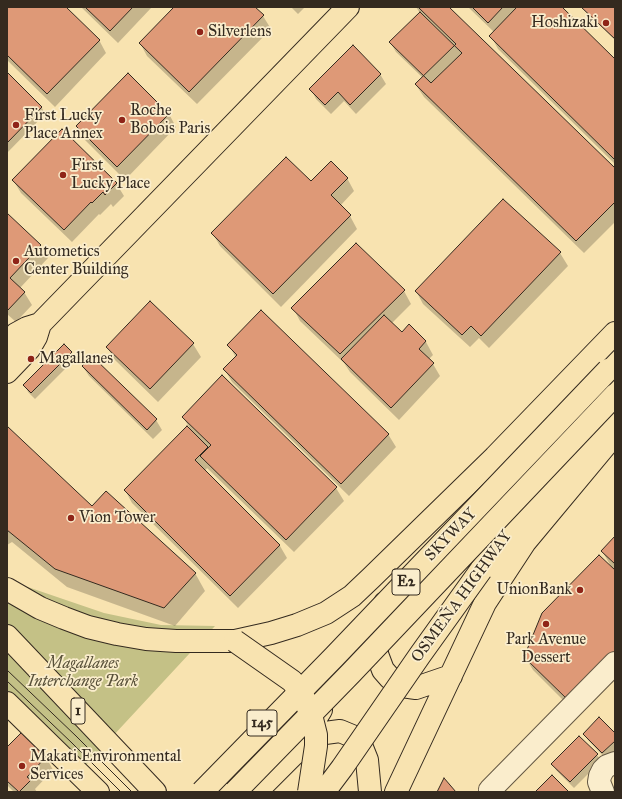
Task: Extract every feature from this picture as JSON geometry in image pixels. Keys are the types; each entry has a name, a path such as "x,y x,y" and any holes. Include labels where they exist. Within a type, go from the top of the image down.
{"main road":[{"path":"7,372 29,349 36,337 40,324 348,7"},
{"path":"7,344 16,334 27,328 40,324"},
{"path":"7,589 40,608 88,627 146,639 176,641 235,641 284,629 326,613 352,596 371,578 495,457 615,333"},
{"name":"E2","path":"389,595 615,359"},
{"name":"SKYWAY","path":"202,792 334,657 615,362"},
{"name":"SKYWAY","path":"235,792 351,673 615,395"},
{"name":"OSMEÑA HIGHWAY","path":"324,792 518,519 615,415"},
{"path":"396,792 485,603 525,542 615,434"},
{"path":"293,755 341,678 377,627 389,595"},
{"name":"145","path":"194,792 389,595"},
{"path":"377,627 377,654 383,670 390,678 402,686 416,688 451,676"},
{"name":"1","path":"7,636 154,790"},
{"path":"235,641 292,681 302,694 311,715 316,735 316,746 308,792"},
{"path":"7,703 98,792"},
{"path":"256,792 293,755 314,739 325,732 340,731 352,736 361,745 367,760 370,792"}],"street":[{"path":"490,791 615,663"},
{"path":"603,792 599,782 600,776 607,766 615,762"}],"green space":[{"name":"Magallanes Interchange Park","path":"16,583 104,613 161,625 215,626 86,765 7,690 7,593"}],"building":[{"path":"7,7 66,7 100,40 47,94 7,55"},
{"path":"85,7 133,7 110,31"},
{"path":"174,7 255,7 264,15 189,92 139,43"},
{"path":"418,7 449,7 615,168 615,202 576,241 415,84 456,44"},
{"path":"472,7 503,7 488,23"},
{"path":"517,7 562,7 615,59 615,160 489,36"},
{"name":"Hoshizaki","path":"581,7 615,7 615,39"},
{"path":"420,12 462,53 431,83 389,42"},
{"path":"353,45 381,74 350,105 338,92 325,105 309,89"},
{"name":"First Lucky Place Annex","path":"7,72 42,107 7,143"},
{"name":"Roche Bobois Paris","path":"128,73 169,114 117,167 76,126"},
{"name":"First Lucky Place","path":"62,129 117,183 105,195 103,192 92,203 91,202 64,230 12,180"},
{"path":"286,157 311,181 331,161 348,178 331,195 351,215 273,294 211,233"},
{"path":"503,199 561,252 481,336 471,326 462,335 415,291"},
{"name":"Autometics Center Building","path":"7,213 41,245 10,278 25,292 8,310 7,309"},
{"path":"356,243 405,290 340,354 291,308"},
{"path":"150,301 194,343 150,389 106,347"},
{"path":"261,310 389,434 341,484 223,369 237,355 227,345"},
{"path":"384,315 402,332 409,324 426,341 419,349 434,363 391,408 341,359"},
{"path":"64,344 72,352 31,393 23,385"},
{"path":"92,356 157,419 147,430 82,366"},
{"path":"222,375 337,487 286,540 200,456 211,445 182,417"},
{"name":"Vion Tower","path":"7,426 92,506 106,491 196,573 164,608 55,569 7,530"},
{"path":"187,426 208,447 195,460 280,545 230,596 124,490"},
{"path":"615,536 615,564 601,551"},
{"path":"599,555 615,570 615,652 569,701 524,657 542,613"},
{"path":"599,717 615,733 615,741 602,753 583,734"},
{"name":"Makati Environmental Services","path":"22,732 47,756 27,777 31,780 19,792 7,781 7,747"},
{"path":"579,736 598,754 570,782 551,764"},
{"path":"552,775 569,792 535,792"},
{"path":"444,778 456,792 437,792"}],"tram line":[{"path":"7,670 132,792"},
{"path":"7,681 121,792"}],"place":[{"name":"Hoshizaki","path":"606,23"},
{"name":"Silverlens","path":"200,32"},
{"name":"Roche Bobois Paris","path":"122,120"},
{"name":"First Lucky Place Annex","path":"16,125"},
{"name":"First Lucky Place","path":"63,175"},
{"name":"Autometics Center Building","path":"16,261"},
{"name":"Magallanes","path":"31,359"},
{"name":"Vion Tower","path":"71,518"},
{"name":"UnionBank","path":"580,590"},
{"name":"Park Avenue Dessert","path":"546,624"},
{"name":"Makati Environmental Services","path":"22,766"}]}
